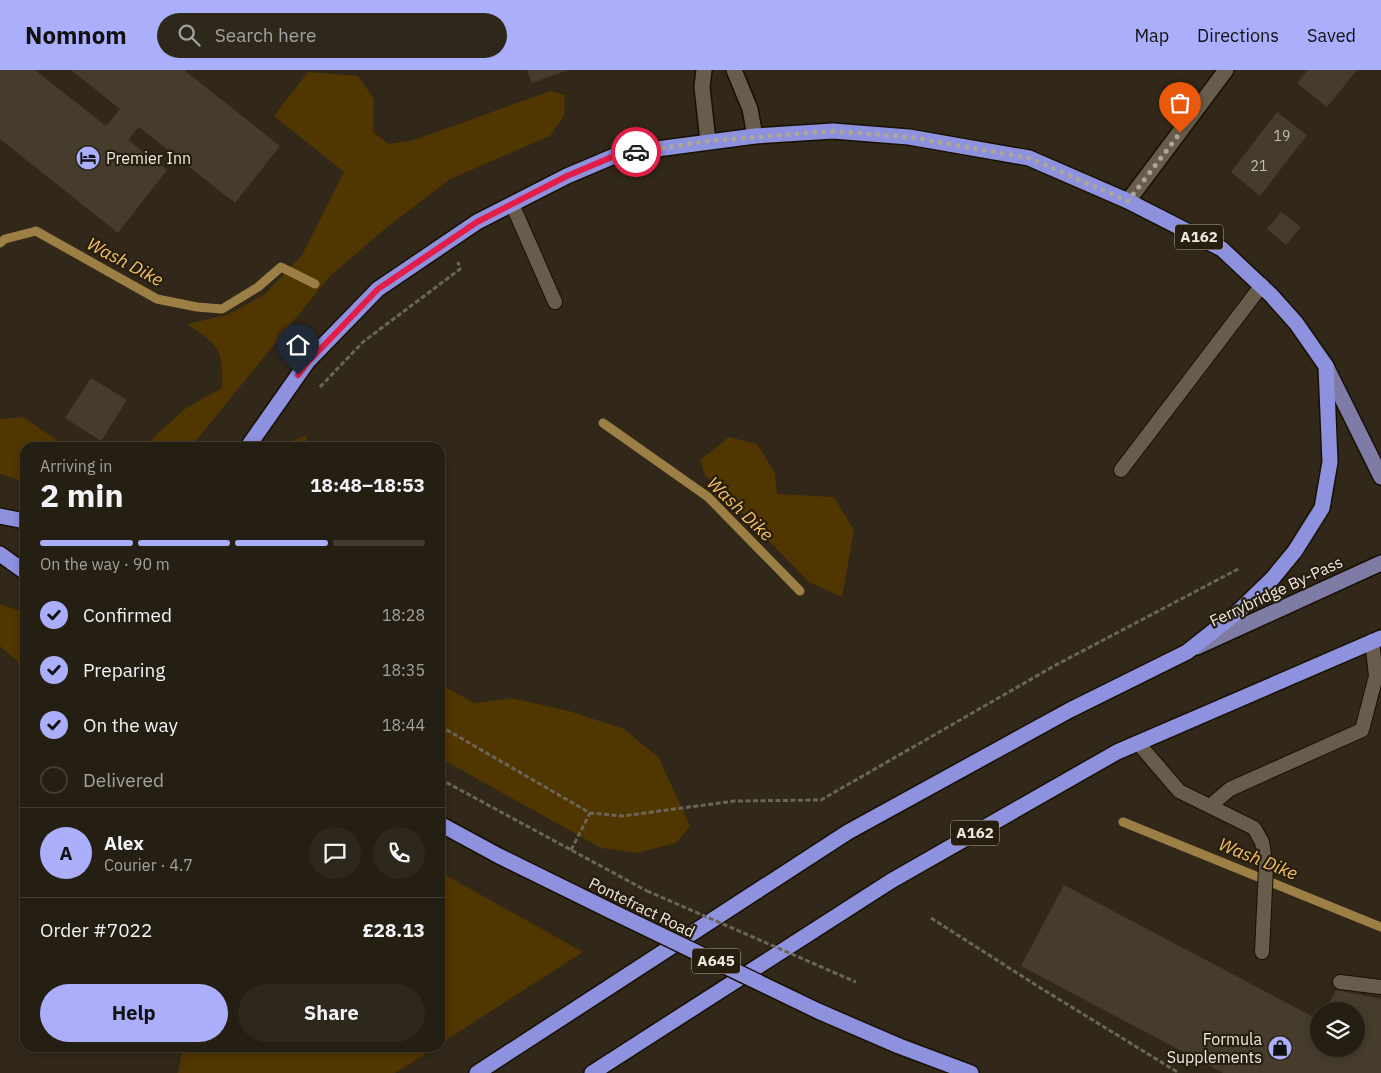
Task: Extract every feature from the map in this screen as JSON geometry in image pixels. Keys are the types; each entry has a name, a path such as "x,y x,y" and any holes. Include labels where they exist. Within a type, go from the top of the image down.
{"highway":[{"name":"A162","path":"249,442 308,362 378,289 477,222 567,176 619,154 755,136 833,131 909,137 1029,158 1128,201 1222,249 1262,285 1296,323 1326,366"},
{"path":"477,1073 848,832 1070,710 1187,652 1240,610 1272,579 1295,551 1322,508 1330,462 1330,415 1326,366"},
{"path":"0,516 20,520"},
{"path":"0,554 20,568"},
{"name":"A162","path":"592,1073 891,881 1117,752 1376,640"},
{"name":"Pontefract Road","path":"445,827 499,856 818,1011 899,1046 971,1073"}],"main road":[{"name":"A162","path":"1326,366 1381,476"},
{"name":"Ferrybridge By-Pass","path":"1187,652 1381,563"}],"street":[{"path":"704,70 702,87 708,141"},
{"path":"734,70 750,109 755,136"},
{"path":"1128,201 1226,70"}],"lane":[{"path":"512,204 555,302"},
{"path":"1121,470 1262,285"},
{"path":"1210,806 1230,789 1362,730 1376,676 1376,640"},
{"path":"1138,743 1179,791 1254,828 1262,842 1266,867 1263,896 1262,952"},
{"path":"1340,982 1381,986"}],"path":[{"path":"317,391 363,342 460,269 451,239"},
{"path":"445,729 590,813 622,816 735,801 821,800 1054,666 1240,568"},
{"path":"445,782 647,891 856,982"},
{"path":"571,850 590,813"},
{"path":"931,918 1179,1073"}],"shaded area":[{"path":"308,72 358,76 374,99 373,132 389,144 414,140 550,91 565,95 564,116 550,136 450,179 386,228 329,277 195,442 149,442 186,408 222,388 222,364 217,349 207,338 187,324 227,315 265,294 302,255 344,172 274,116"},
{"path":"23,417 60,442 20,442 20,480 0,474 0,419"},
{"path":"307,435 306,442 290,442"},
{"path":"729,437 757,444 775,473 777,494 834,497 854,530 842,597 809,582 705,475 700,460"},
{"path":"0,604 20,611 20,664 0,646"},
{"path":"445,687 474,703 511,698 569,711 624,729 659,758 690,826 676,843 637,853 601,848 445,761"},
{"path":"445,875 583,952 445,1041"},
{"path":"182,1052 429,1052 395,1073 178,1073"}],"building":[{"name":"Premier Inn","path":"0,70 35,70 106,126 120,109 71,70 184,70 280,146 235,203 139,127 128,140 167,170 118,233 0,139"},
{"path":"527,70 568,70 532,83"},
{"path":"1308,70 1357,70 1327,107 1297,83"},
{"path":"1277,112 1307,135 1260,196 1231,172"},
{"path":"1281,212 1301,227 1286,245 1267,229"},
{"path":"91,378 127,400 101,441 65,418"},
{"path":"1064,885 1310,1015 1310,1057 1365,1057 1365,1002 1330,1002 1336,990 1381,999 1381,1073 1223,1073 1021,966"}],"waterway":[{"name":"Wash Dike","path":"0,243 5,239 36,231 157,299 197,307 222,309 258,287 281,267 315,284"},
{"name":"Wash Dike","path":"603,423 708,497 800,591"},
{"name":"Wash Dike","path":"1123,822 1381,927"}],"way so far":[{"path":"636,152 708,141 833,131 909,137 1029,158 1128,201 1180,133"}],"place":[{"name":"Premier Inn","path":"88,158"},
{"name":"Formula Supplements","path":"1280,1048"}],"route":[{"path":"298,375 308,362 378,289 477,222 567,176 619,154 636,152"}]}
